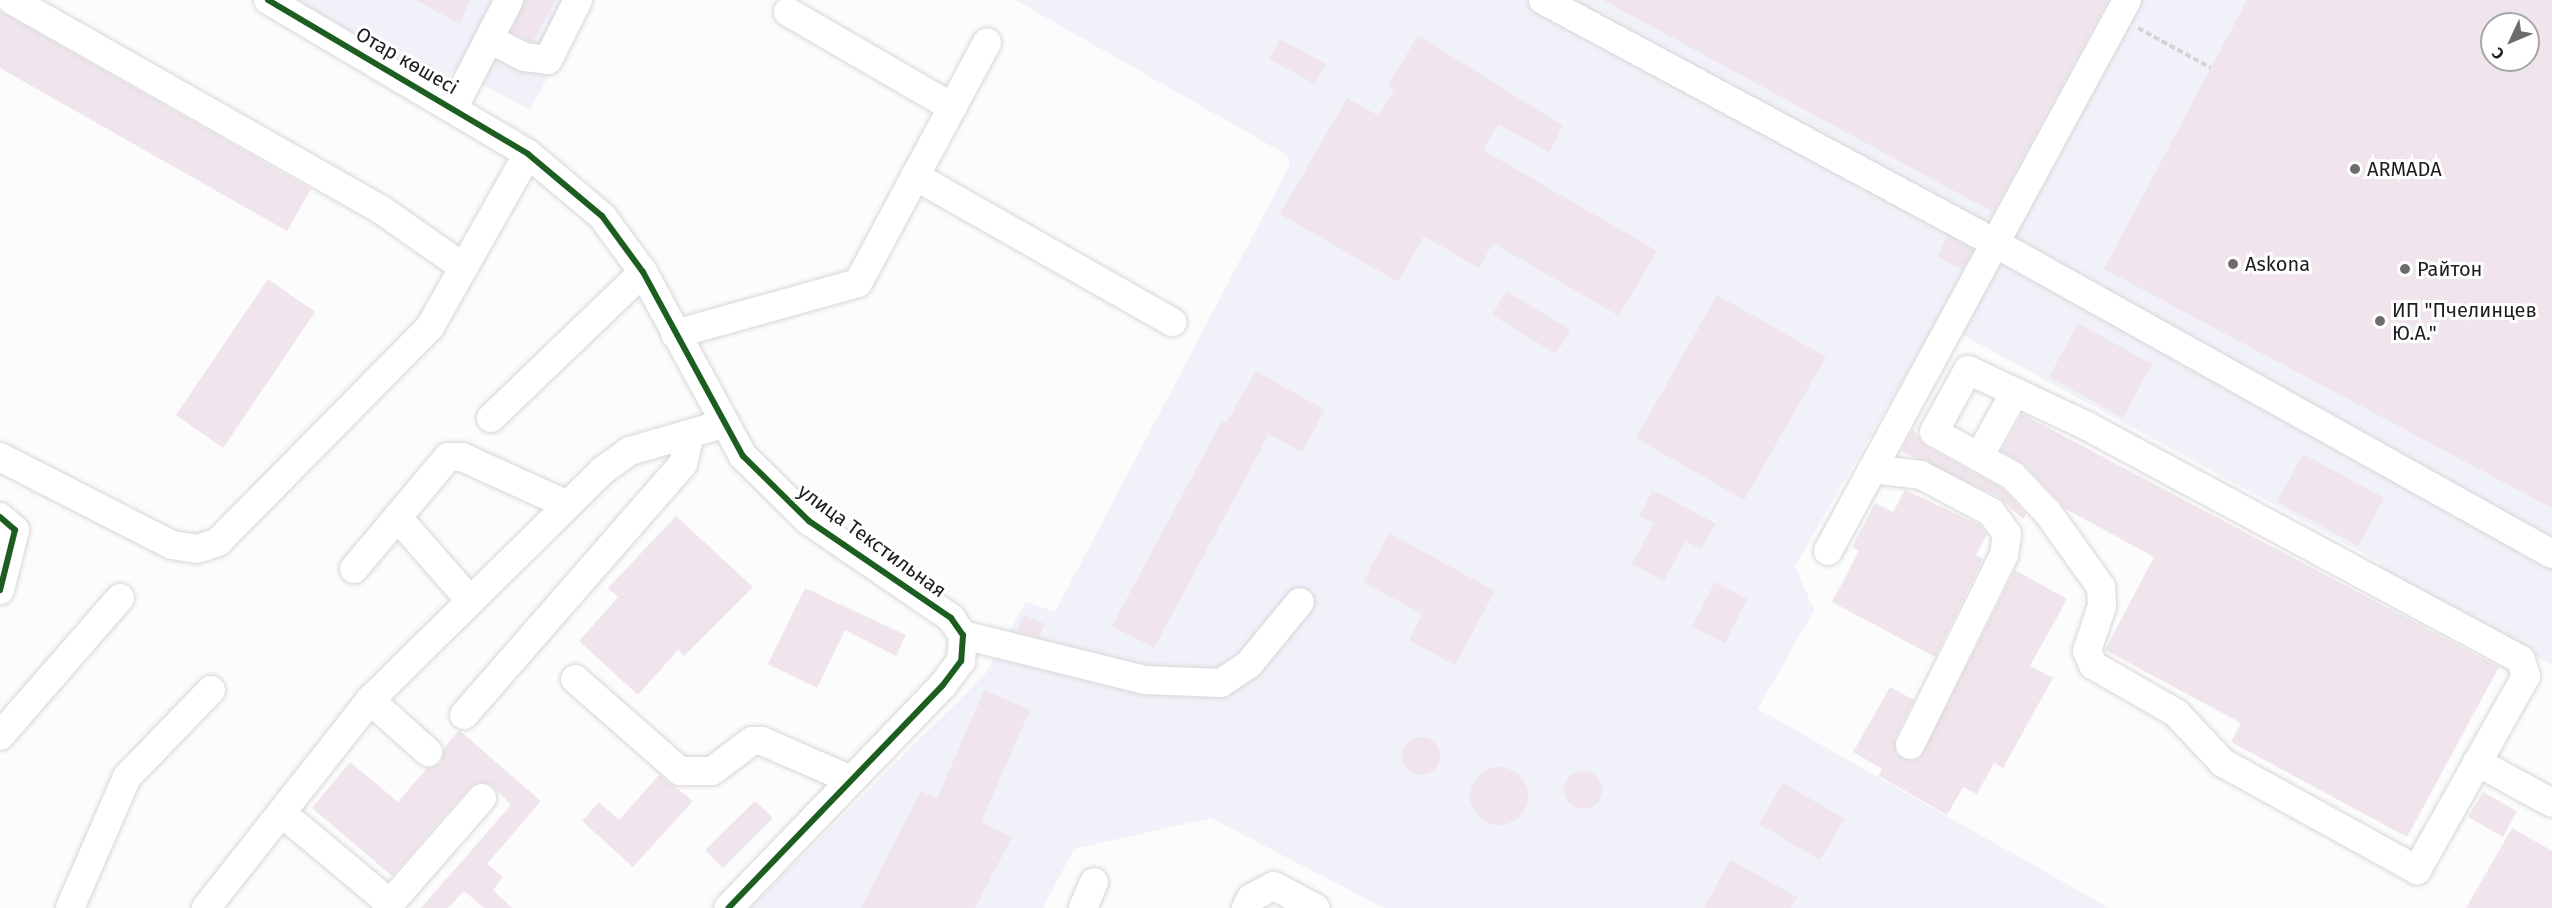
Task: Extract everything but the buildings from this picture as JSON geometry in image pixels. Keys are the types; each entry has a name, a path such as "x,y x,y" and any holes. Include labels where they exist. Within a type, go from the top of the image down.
{"street":[{"path":"12,0 383,211 463,267"},
{"name":"Отар көшесі","path":"268,0 454,107 528,154"},
{"path":"454,107 509,0"},
{"path":"489,39 524,57 548,60 578,0"},
{"path":"1543,0 1995,243 2552,554"},
{"path":"1828,551 2122,8"},
{"path":"788,12 952,107"},
{"path":"675,334 858,283 987,42"},
{"path":"0,457 172,545 197,549 218,542 430,327 528,154"},
{"name":"улица Текстильная","path":"528,154 602,216 643,272 723,424 751,465 801,513 951,618 963,635"},
{"path":"915,176 1172,322"},
{"path":"491,418 643,272"},
{"path":"1968,370 2015,392 2521,660 2526,676 2417,870 2223,763 2176,713 2093,665 2087,651 2102,606 2101,587 2048,513 2013,476 1979,457 1934,432 1968,370"},
{"path":"1979,457 2015,392"},
{"path":"206,908 283,814 370,700 469,599 568,504 630,451 689,437 723,424"},
{"path":"464,715 683,464 689,437"},
{"path":"354,569 448,457 462,457 568,504"},
{"path":"1872,469 1921,475 1991,512 2007,534 2004,555 1910,745"},
{"path":"0,517 15,530 0,590"},
{"path":"398,518 469,599"},
{"path":"0,736 120,598"},
{"path":"728,908 849,779 942,686 961,662 963,635 1145,680 1221,683 1249,664 1300,602"},
{"path":"575,679 680,771 712,771 752,741 762,741 849,779"},
{"path":"70,908 127,777 211,690"},
{"path":"370,700 428,752"},
{"path":"2477,762 2552,803"},
{"path":"283,814 388,905 483,798"},
{"path":"1246,908 1251,898 1274,886 1315,908"}],"path":[{"path":"2122,8 2211,68"}],"shaded area":[{"path":"289,0 589,0 530,110 454,69 442,89"},
{"path":"1015,0 2552,0 2552,665 2378,569 2381,563 1937,321 1795,566 1814,610 1758,709 2109,908 1384,908 1211,818 1074,849 1043,908 750,908 986,673 1026,602 1055,612 1290,165 1287,155"}],"cycle path":[{"path":"268,0 528,154 602,216 643,272 743,456 809,521 951,618 963,635 961,661 942,686 728,908"},
{"path":"0,517 15,530 0,590"}],"place":[{"name":"ARMADA","path":"2355,169"},
{"name":"Askona","path":"2233,264"},
{"name":"Райтон","path":"2405,269"},
{"name":"ИП \"Пчелинцев Ю.А.\"","path":"2380,321"}]}
